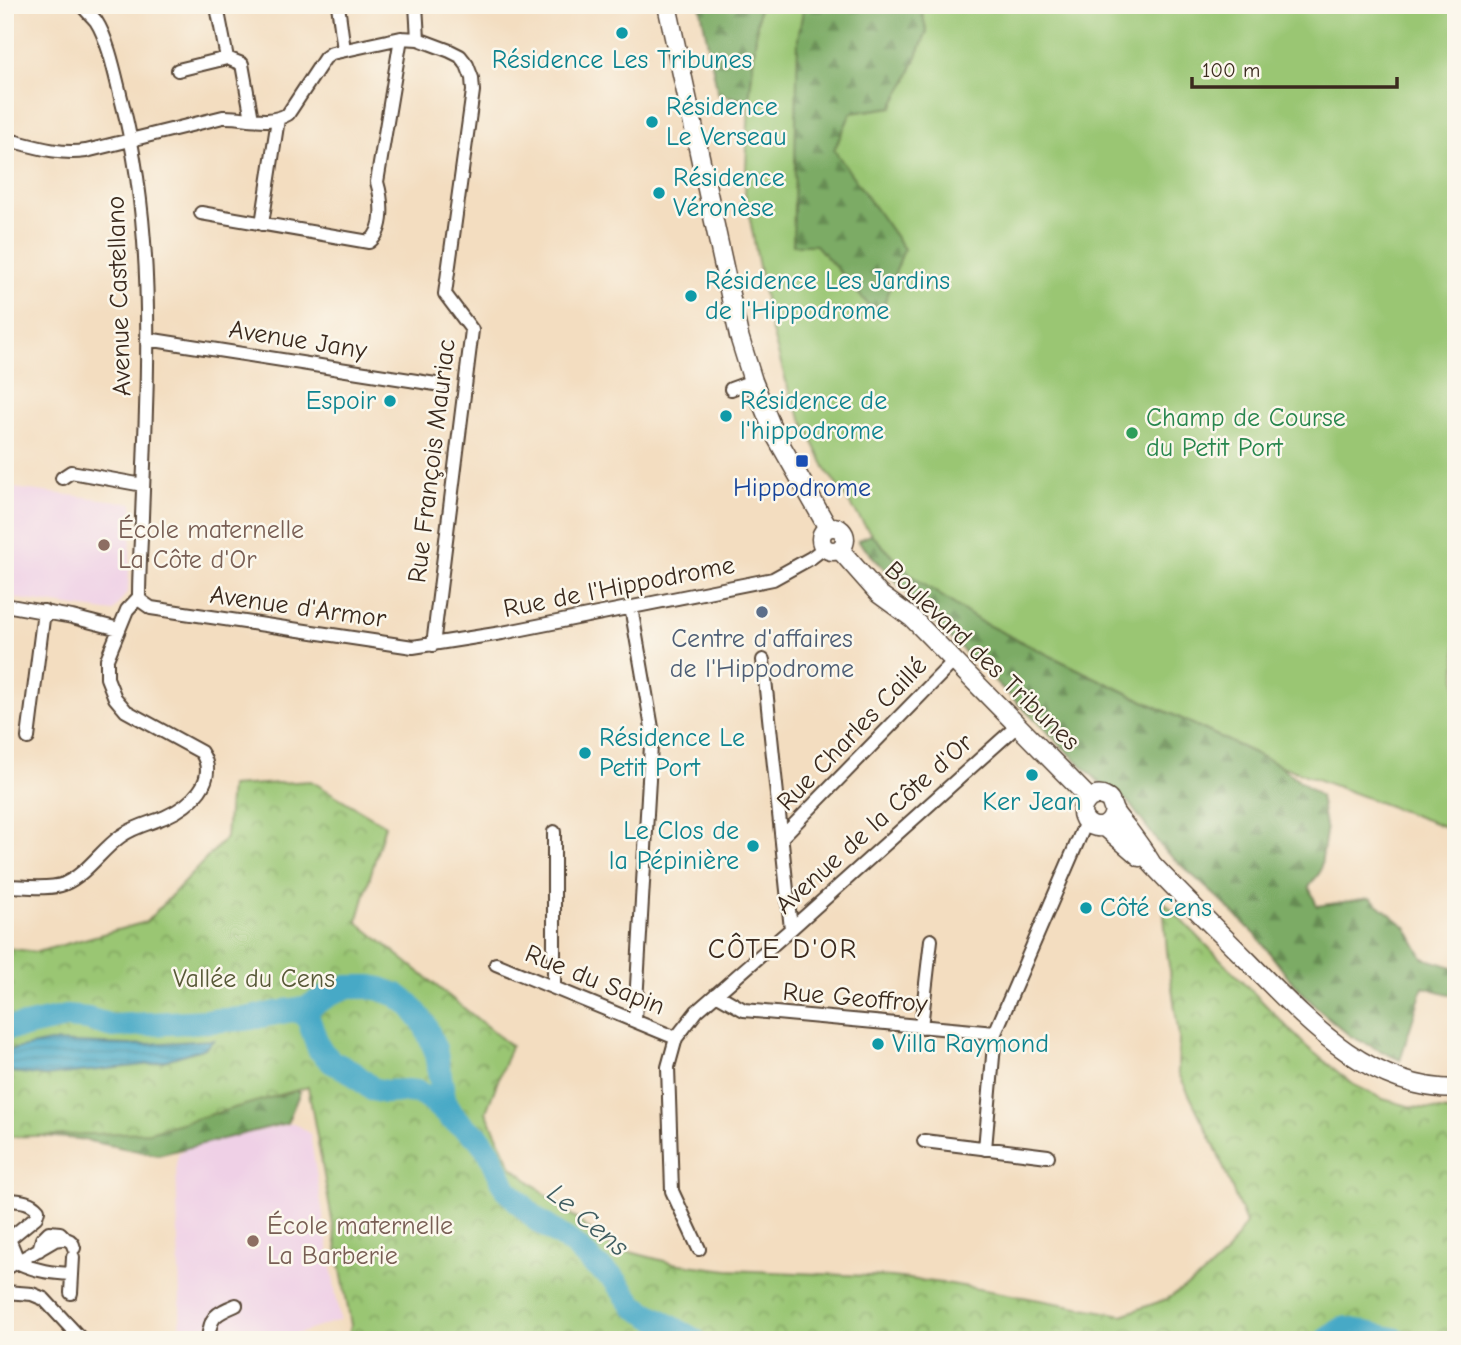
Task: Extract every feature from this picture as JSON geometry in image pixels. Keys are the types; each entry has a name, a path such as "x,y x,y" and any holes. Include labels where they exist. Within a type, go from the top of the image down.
{"street":[{"name":"Avenue Castellano","path":"82,5 96,21 103,36 131,139 141,210 147,293 147,339 139,597"},
{"path":"221,5 218,12 227,58"},
{"path":"338,5 344,50"},
{"path":"5,139 54,152 71,153 223,117 278,119 288,114 325,58 332,53 401,38 418,39 416,5"},
{"path":"667,5 736,323 753,382 774,433 828,528 836,527 845,536 845,544 832,549"},
{"path":"201,214 369,242 375,237 382,205 377,182 401,38"},
{"name":"Rue François Mauriac","path":"418,39 460,56 472,78 473,91 445,294 472,330 432,645"},
{"path":"178,70 227,58 242,64 252,119"},
{"path":"262,224 278,119"},
{"name":"Avenue Jany","path":"147,339 442,385"},
{"path":"732,389 753,382"},
{"path":"66,475 143,485"},
{"name":"Rue de l'Hippodrome","path":"413,647 773,579 832,549"},
{"name":"Boulevard des Tribunes","path":"832,549 879,594 912,618 1089,798"},
{"path":"5,886 62,885 78,876 121,836 184,807 204,785 208,774 201,752 127,711 115,698 107,678 107,659 127,610 139,597"},
{"name":"Avenue d'Armor","path":"139,597 151,608 413,647"},
{"path":"5,605 44,611 119,629"},
{"path":"631,607 652,728 635,1020"},
{"path":"28,738 44,611"},
{"path":"762,660 791,929"},
{"name":"Rue Charles Caillé","path":"782,838 954,661"},
{"name":"Avenue de la Côte d'Or","path":"699,1249 672,1191 668,1067 676,1038 697,1011 1017,726"},
{"path":"985,1149 995,1033 1101,820 1110,801 1105,797 1094,796 1084,803 1083,816 1101,820 1138,855 1152,864 1300,1014 1335,1045 1389,1075 1436,1088 1456,1089"},
{"path":"554,832 554,987"},
{"path":"921,1027 931,940"},
{"name":"Rue du Sapin","path":"496,964 676,1038"},
{"name":"Rue Geoffroy","path":"716,994 744,1010 995,1033"},
{"path":"924,1141 1048,1156"},
{"path":"5,1200 27,1202 38,1210 36,1217 7,1234 19,1263 39,1271 72,1274"},
{"path":"5,1269 55,1240 70,1248 71,1293"},
{"path":"5,1292 32,1294 44,1299 82,1340"},
{"path":"208,1340 209,1324 216,1313 236,1305"}],"shaded area":[{"path":"5,487 133,503 128,591 113,612 5,597"},
{"name":"École maternelle La Barberie","path":"294,1123 310,1134 340,1320 279,1340 181,1340 176,1163 179,1153 185,1149"}],"green space":[{"path":"700,5 759,5 749,101 718,94"},
{"name":"Champ de Course du Petit Port","path":"759,5 1456,5 1456,831 1279,765 981,622 914,578 871,534 827,471 790,395 770,325 745,193 749,101"},
{"path":"804,5 920,5 927,32 907,80 892,107 851,113 834,150 904,249 879,317 816,245 793,245 798,38"},
{"path":"871,534 914,578 981,622 1279,765 1320,796 1326,832 1320,872 1309,887 1317,906 1370,898 1406,927 1423,958 1456,968 1456,996 1423,987 1400,1060 1350,1036 1316,1007 1288,977 1255,934 1164,850 1128,802 1099,782 940,628 858,541"},
{"name":"Vallée du Cens","path":"311,781 385,825 357,922 511,1046 486,1112 512,1167 611,1247 672,1263 728,1270 892,1277 951,1284 1122,1315 1167,1299 1202,1276 1225,1255 1246,1223 1216,1149 1178,1072 1179,1037 1163,901 1307,1047 1354,1085 1383,1099 1412,1107 1456,1112 1456,1340 347,1340 351,1325 308,1087 149,1132 5,1137 5,948 37,952 146,922 226,838 230,786"},
{"path":"265,1082 300,1092 287,1123 158,1155 79,1139 5,1133 5,1103"}],"water":[{"path":"214,1040 205,1048 153,1064 45,1076 5,1069 5,1051 50,1042 130,1045"}],"waterway":[{"name":"Le Cens","path":"5,1028 66,1017 88,1019 112,1026 245,1019 308,1007 347,987 381,989 397,995 410,1005 424,1023 435,1049 445,1103 464,1127"},
{"name":"Le Cens","path":"288,1010 299,1011 308,1018 319,1049 332,1062 352,1072 372,1089 385,1092 417,1092 478,1137 490,1153 506,1189 537,1220 573,1244 614,1279 634,1306 694,1340"},
{"name":"Le Cens","path":"1327,1340 1343,1328 1397,1340"}],"place":[{"name":"Résidence Les Tribunes","path":"622,33"},
{"name":"Résidence Le Verseau","path":"652,122"},
{"name":"Résidence Véronèse","path":"659,193"},
{"name":"Résidence Les Jardins de l'Hippodrome","path":"691,296"},
{"name":"Espoir","path":"390,401"},
{"name":"Résidence de l'hippodrome","path":"726,416"},
{"name":"Champ de Course du Petit Port","path":"1132,433"},
{"name":"Hippodrome","path":"802,461"},
{"name":"École maternelle La Côte d'Or","path":"104,545"},
{"name":"Centre d'affaires de l'Hippodrome","path":"762,612"},
{"name":"Résidence Le Petit Port","path":"585,753"},
{"name":"Ker Jean","path":"1032,775"},
{"name":"Le Clos de la Pépinière","path":"753,846"},
{"name":"Côté Cens","path":"1086,908"},
{"name":"Villa Raymond","path":"878,1044"},
{"name":"École maternelle La Barberie","path":"253,1241"}],"district":[{"name":"CÔTE D'OR","path":"783,949"}]}
